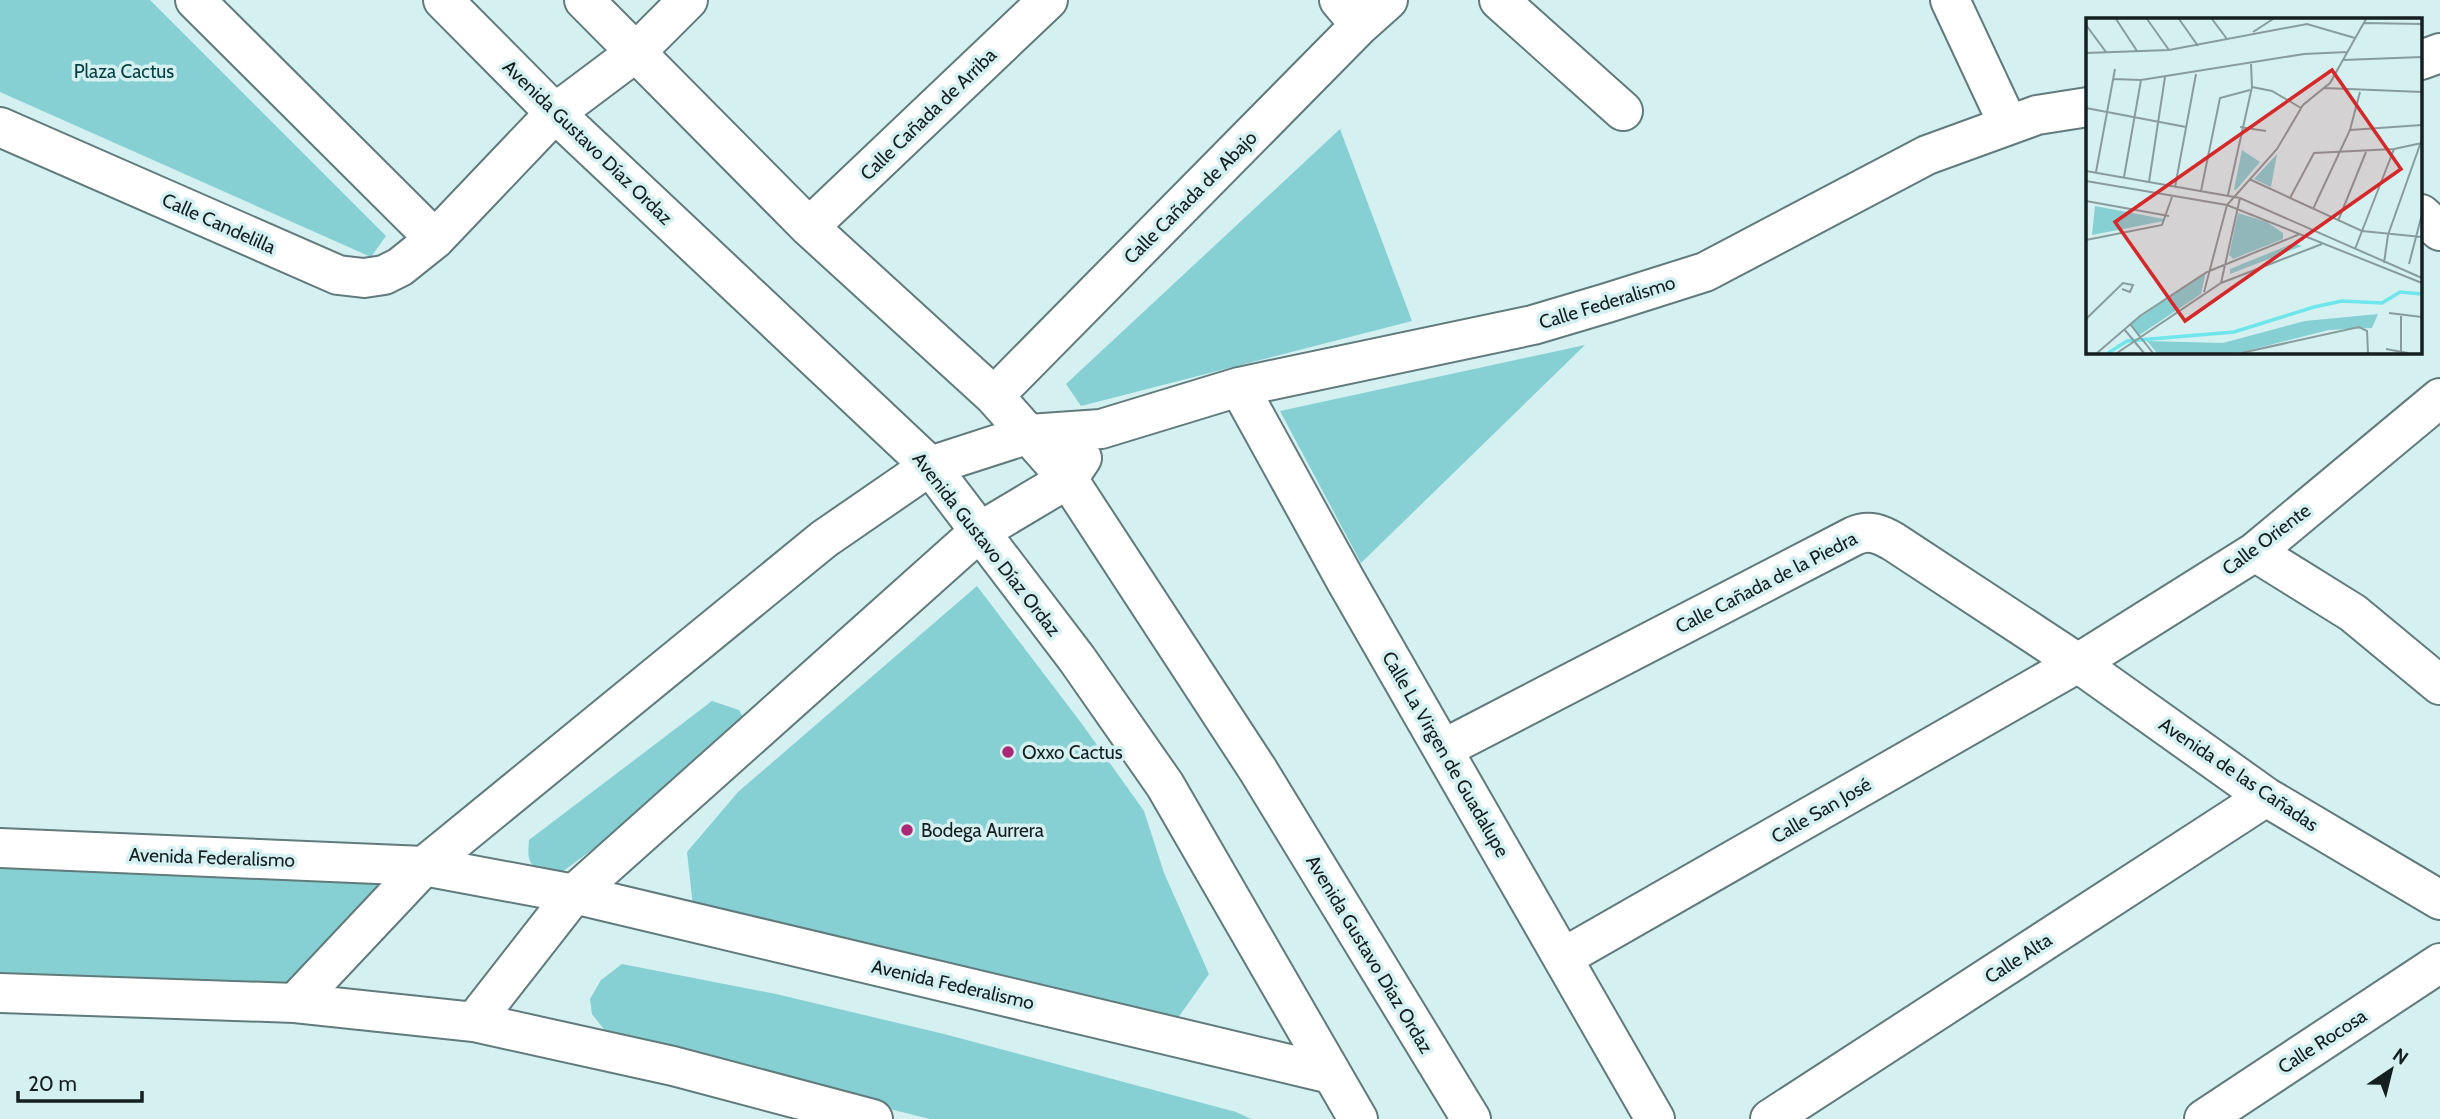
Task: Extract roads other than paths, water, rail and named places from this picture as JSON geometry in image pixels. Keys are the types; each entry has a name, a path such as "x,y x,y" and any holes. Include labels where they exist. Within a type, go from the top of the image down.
{"street":[{"path":"195,0 435,239"},
{"name":"Avenida Gustavo Díaz Ordaz","path":"443,0 555,113 930,466 1077,659 1165,785 1358,1119"},
{"name":"Avenida Gustavo Díaz Ordaz","path":"584,0 809,227 993,396 1068,479 1258,770 1471,1119"},
{"name":"Calle Candelilla","path":"0,127 338,275 364,278 384,275 400,267 435,239 555,113 635,53 688,0"},
{"name":"Calle Cañada de Arriba","path":"809,227 1048,0"},
{"path":"1499,0 1623,111"},
{"path":"1950,0 2008,124"},
{"name":"Calle Cañada de Abajo","path":"993,396 1362,8"},
{"path":"2422,60 2440,53"},
{"name":"Calle Federalismo","path":"1029,434 1101,429 1240,387 1533,326 1704,272 1927,155 2037,115 2086,107"},
{"path":"2422,215 2440,231"},
{"name":"Calle La Virgen de Guadalupe","path":"1240,387 1346,581 1655,1119"},
{"name":"Calle Oriente","path":"2078,663 2255,552 2440,398"},
{"path":"474,1022 575,894 979,532 1068,479 1101,429"},
{"path":"295,1003 424,866 824,539 930,466 1029,434"},
{"name":"Calle Cañada de la Piedra","path":"1443,749 1863,532 1881,534 2078,663"},
{"path":"2255,552 2353,613 2440,685"},
{"name":"Avenida de las Cañadas","path":"2078,663 2266,797 2440,900"},
{"name":"Calle San José","path":"1564,957 2078,663"},
{"name":"Calle Alta","path":"1770,1119 2266,797"},
{"name":"Avenida Federalismo","path":"0,848 424,866 575,894 1331,1074"},
{"name":"Calle Rocosa","path":"2204,1119 2440,963"},
{"path":"0,993 295,1003 474,1022 673,1066 873,1119"}],"place":[{"name":"Oxxo Cactus","path":"1008,752"},
{"name":"Bodega Aurrera","path":"907,830"}],"park label":[{"name":"Plaza Cactus","path":"124,71"}]}
